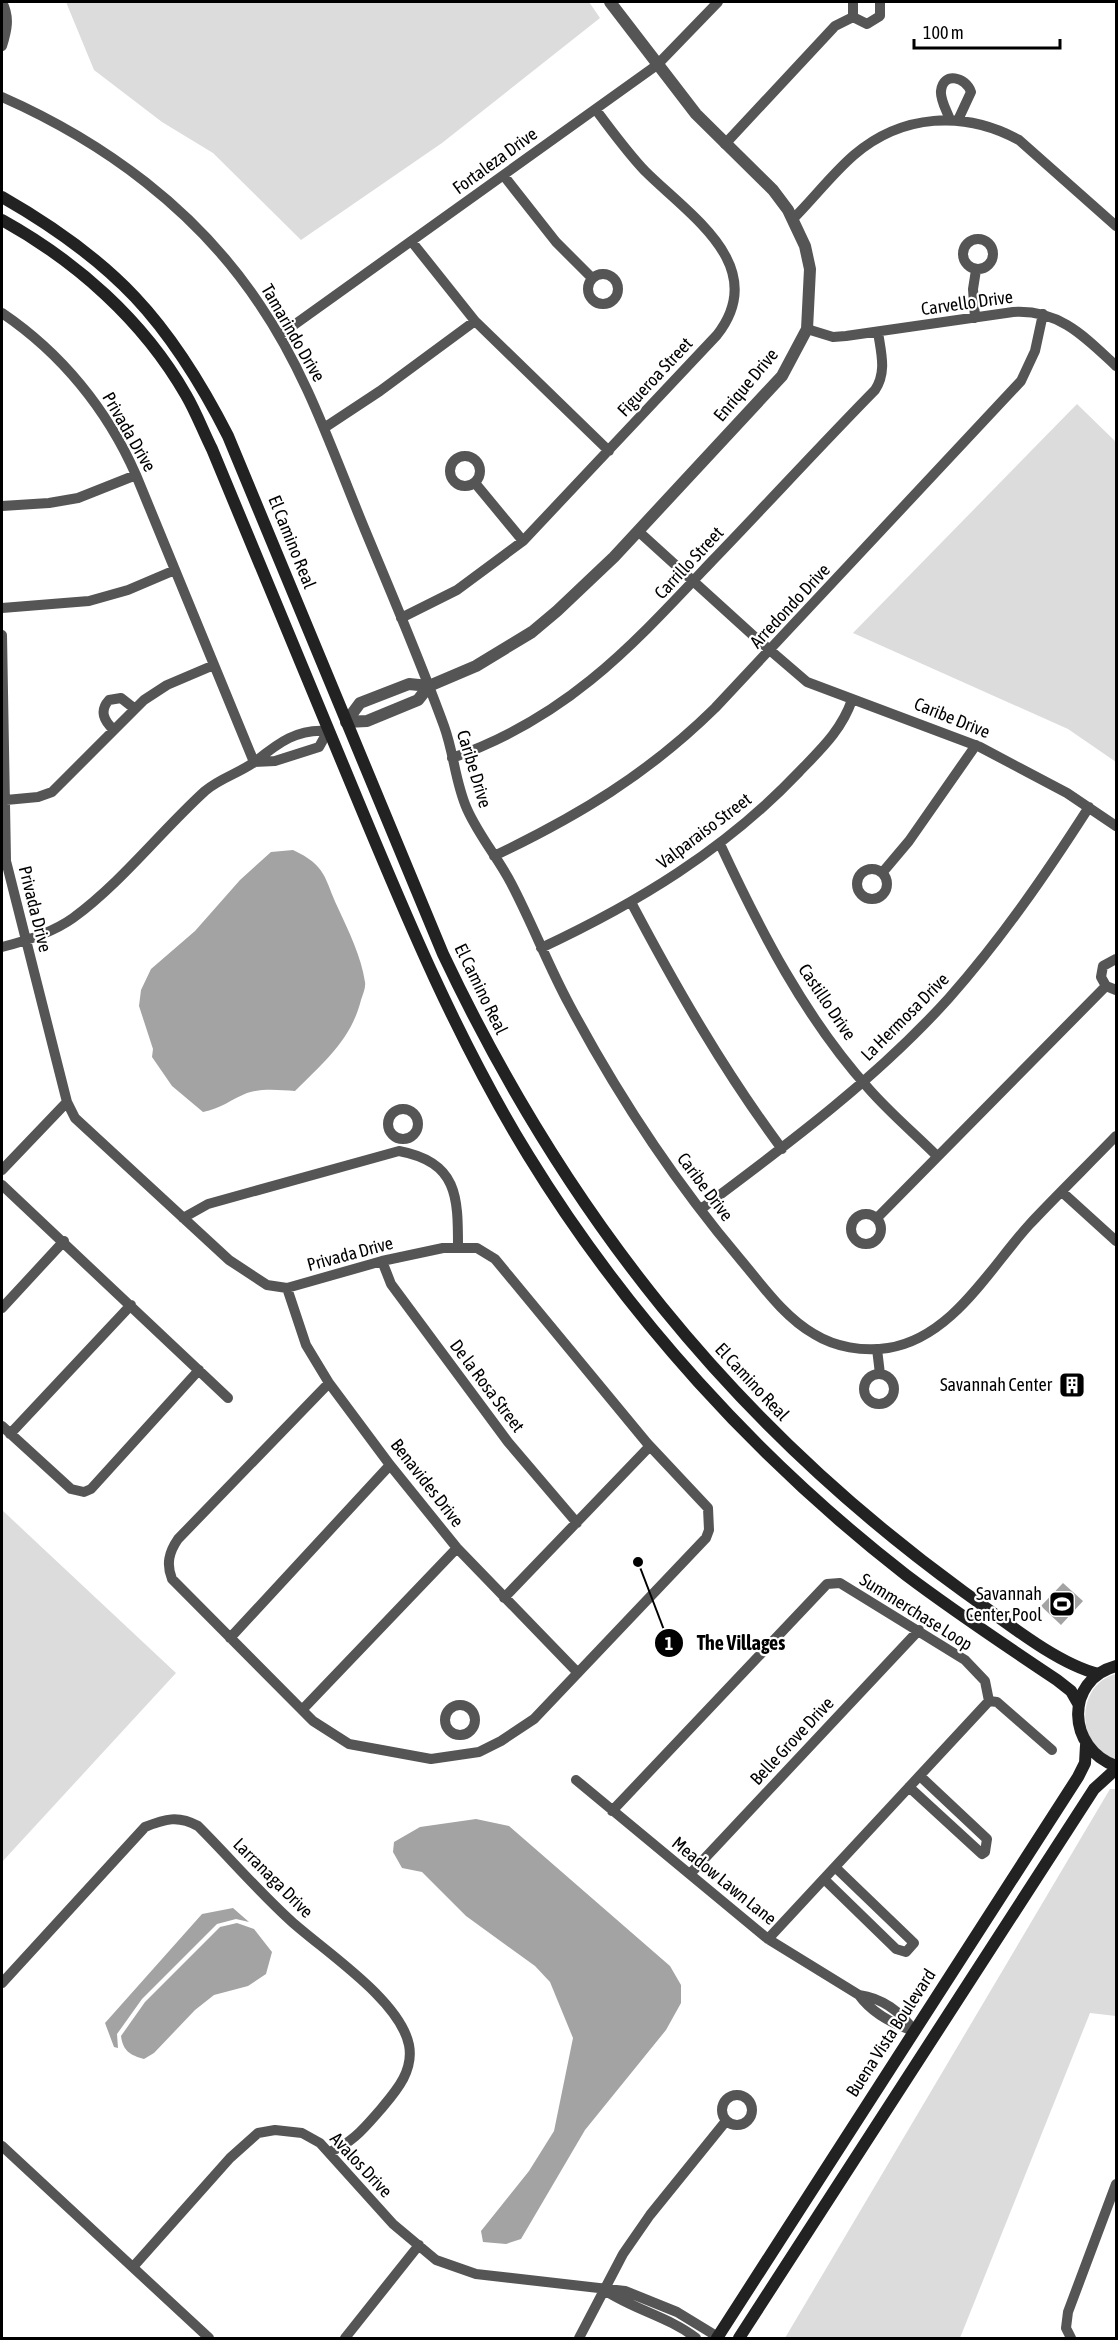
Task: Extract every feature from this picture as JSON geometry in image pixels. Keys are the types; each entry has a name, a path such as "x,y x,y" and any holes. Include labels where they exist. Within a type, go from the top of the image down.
{"main road":[{"name":"El Camino Real","path":"2,197 76,243 114,276 148,309 196,376 228,436 443,954 474,1020 546,1148 580,1199 671,1321 769,1427 816,1472 909,1551 983,1606 1072,1664 1099,1674"},
{"name":"El Camino Real","path":"2,220 63,258 101,291 150,344 185,394 212,448 402,908 460,1034 496,1101 566,1213 654,1329 756,1442 802,1486 904,1573 972,1623 1057,1680 1071,1691 1079,1705"},
{"path":"328,730 346,722"},
{"path":"972,1623 983,1606"},
{"path":"739,2338 1094,1789 1116,1768 1095,1755 1086,1745 1079,1725 1079,1705 1083,1693 1099,1674 1116,1666"},
{"name":"Buena Vista Boulevard","path":"719,2338 1078,1777 1085,1763 1086,1745"},
{"path":"914,2031 931,2042"}],"street":[{"path":"2,2 8,27 2,46"},
{"name":"Enrique Drive","path":"346,722 360,703 409,684 429,686 476,666 531,632 586,584 638,531 782,376 807,329 811,289 810,269 805,246 793,219 773,190 696,114 610,2"},
{"name":"Fortaleza Drive","path":"280,335 657,65 718,2"},
{"path":"853,2 853,17"},
{"path":"853,17 861,23 872,23 880,16 880,2"},
{"path":"725,144 836,27 853,17"},
{"name":"Tamarindo Drive","path":"2,97 66,127 121,162 174,206 244,282 280,335 297,366 429,686"},
{"name":"Figueroa Street","path":"401,618 457,591 523,541 717,335 729,316 735,291 732,267 723,248 639,165 596,110"},
{"path":"793,219 844,165 878,138 907,126 954,120 990,127 1018,140 1116,226"},
{"path":"504,176 556,242 592,278"},
{"path":"412,242 475,321 609,451"},
{"path":"975,318 972,289 976,270"},
{"name":"Carvello Drive","path":"807,329 833,337 1013,312 1043,314 1071,326 1116,366"},
{"name":"Privada Drive","path":"2,313 50,352 84,388 115,433 136,475 254,762"},
{"name":"Arredondo Drive","path":"494,856 575,816 646,769 700,724 771,651 1021,381 1035,351 1043,314"},
{"path":"324,428 362,404 475,321"},
{"name":"Carrillo Street","path":"452,758 496,741 545,714 586,686 640,638 875,390 882,376 883,366 878,332"},
{"path":"2,506 71,499 136,475"},
{"path":"475,483 523,541"},
{"name":"Caribe Drive","path":"638,531 807,682 976,745 1020,766 1089,807 1116,826"},
{"path":"2,608 89,601 128,590 175,570"},
{"name":"Privada Drive","path":"2,634 6,861 67,1102 75,1118 229,1260 252,1277 267,1284 287,1288 382,1261 459,1247 477,1248 495,1259 650,1446 708,1508 709,1530 706,1538 578,1673 522,1728 479,1752 431,1759 349,1744 313,1721 302,1710 172,1579 168,1562 172,1547 329,1383"},
{"path":"6,800 38,797 52,792 135,709 167,685 214,665"},
{"name":"Enrique Drive","path":"346,722 367,721 418,700 429,686"},
{"name":"Caribe Drive","path":"429,686 447,734 467,809 511,883 568,1003 623,1097 670,1168 700,1209 767,1290 800,1325 832,1342 850,1347 877,1349 910,1342 944,1323 1031,1223 1116,1136"},
{"path":"114,730 107,724 103,714 108,700 121,698 135,709"},
{"name":"Valparaiso Street","path":"541,948 632,904 720,844 768,804 836,733 852,700"},
{"path":"2,947 26,941 71,919 100,896 220,779 254,762 269,748 311,729 328,730 319,747 275,761 254,762"},
{"path":"882,873 909,841 976,745"},
{"name":"La Hermosa Drive","path":"700,1209 782,1149 863,1082 948,999 989,951 1048,872 1089,807"},
{"name":"Castillo Drive","path":"720,844 777,958 816,1019 863,1082 938,1156"},
{"path":"632,904 692,1014 751,1106 782,1149"},
{"path":"877,1218 1111,988 1101,971 1107,962 1116,959"},
{"path":"2,1170 67,1102"},
{"path":"399,1151 402,1139"},
{"path":"183,1218 208,1204 399,1151 429,1162 452,1185 457,1197 459,1247"},
{"path":"2,1185 228,1398"},
{"path":"1062,1192 1116,1241"},
{"path":"2,1308 64,1241"},
{"name":"De la Rosa Street","path":"382,1261 391,1284 508,1442 577,1523"},
{"name":"Benavides Drive","path":"287,1288 306,1345 329,1383 390,1465 457,1548 578,1673"},
{"path":"10,1434 131,1305"},
{"path":"877,1349 880,1374"},
{"path":"2,1426 71,1489 84,1492 91,1489 199,1370"},
{"path":"504,1598 650,1446"},
{"path":"231,1638 390,1465"},
{"path":"302,1710 457,1548"},
{"name":"Summerchase Loop","path":"612,1811 826,1584 840,1583 919,1630 976,1671 986,1681 990,1701"},
{"name":"Belle Grove Drive","path":"690,1874 919,1630"},
{"path":"768,1939 990,1701 997,1702 1052,1750"},
{"path":"459,1735 460,1755"},
{"path":"909,1787 982,1854 985,1852 987,1839 920,1776"},
{"name":"Meadow Lawn Lane","path":"576,1780 768,1939 859,1995 866,2005 898,2026 914,2031"},
{"name":"Larranaga Drive","path":"2,1983 145,1827 171,1818 186,1819 198,1826 290,1920 364,1983 398,2019 409,2044 410,2064 398,2089 357,2137 329,2152"},
{"path":"824,1880 896,1949 906,1952 912,1948 914,1942 835,1867"},
{"path":"579,2338 603,2290 650,2215 726,2121"},
{"name":"Avalos Drive","path":"133,2267 230,2158 258,2133 275,2130 302,2133 320,2143 393,2224 436,2260 476,2274 625,2291 677,2312 719,2338"},
{"path":"2,2146 209,2338"},
{"path":"1071,2338 1066,2328 1068,2312 1116,2184"},
{"path":"345,2338 418,2245"},
{"name":"Avalos Drive","path":"603,2290 623,2302 670,2322 696,2338"}],"shaded area":[{"path":"66,2 589,2 600,18 442,143 301,240 213,153 162,122 94,70"},
{"path":"1077,404 1116,442 1116,762 1068,729 853,633"},
{"path":"293,850 318,867 327,881 361,963 364,991 351,1027 343,1039 295,1091 253,1091 215,1109 203,1112 172,1086 152,1057 153,1049 139,1006 141,990 151,969 195,931 240,880 271,852"},
{"path":"2,1510 176,1673 2,1862"},
{"name":"Savannah Center Pool","path":"1063,1583 1083,1601 1061,1625 1041,1606"},
{"path":"1116,1674 1116,1759 1103,1753 1093,1743 1087,1730 1085,1717 1087,1703 1093,1690 1103,1680"},
{"path":"1110,1789 1116,1789 1116,2016 1090,2013 960,2338 785,2338"},
{"path":"476,1819 509,1826 670,1966 681,1985 681,2003 666,2030 585,2130 521,2239 506,2244 483,2242 481,2231 529,2171 554,2131 573,2038 550,1982 535,1966 466,1916 422,1872 402,1868 393,1852 394,1842 420,1827"},
{"path":"233,1908 249,1922 236,1919 217,1924 142,1999 117,2034 118,2048 114,2047 105,2023 202,1914"},
{"path":"237,1923 254,1929 272,1952 266,1974 248,1986 214,1995 195,2010 154,2053 144,2059 128,2052 121,2036 145,2002 220,1927"}],"place":[{"name":"Savannah Center","path":"1072,1385"},
{"name":"The Villages","path":"638,1562"},
{"name":"Savannah Center Pool","path":"1062,1604"}]}
